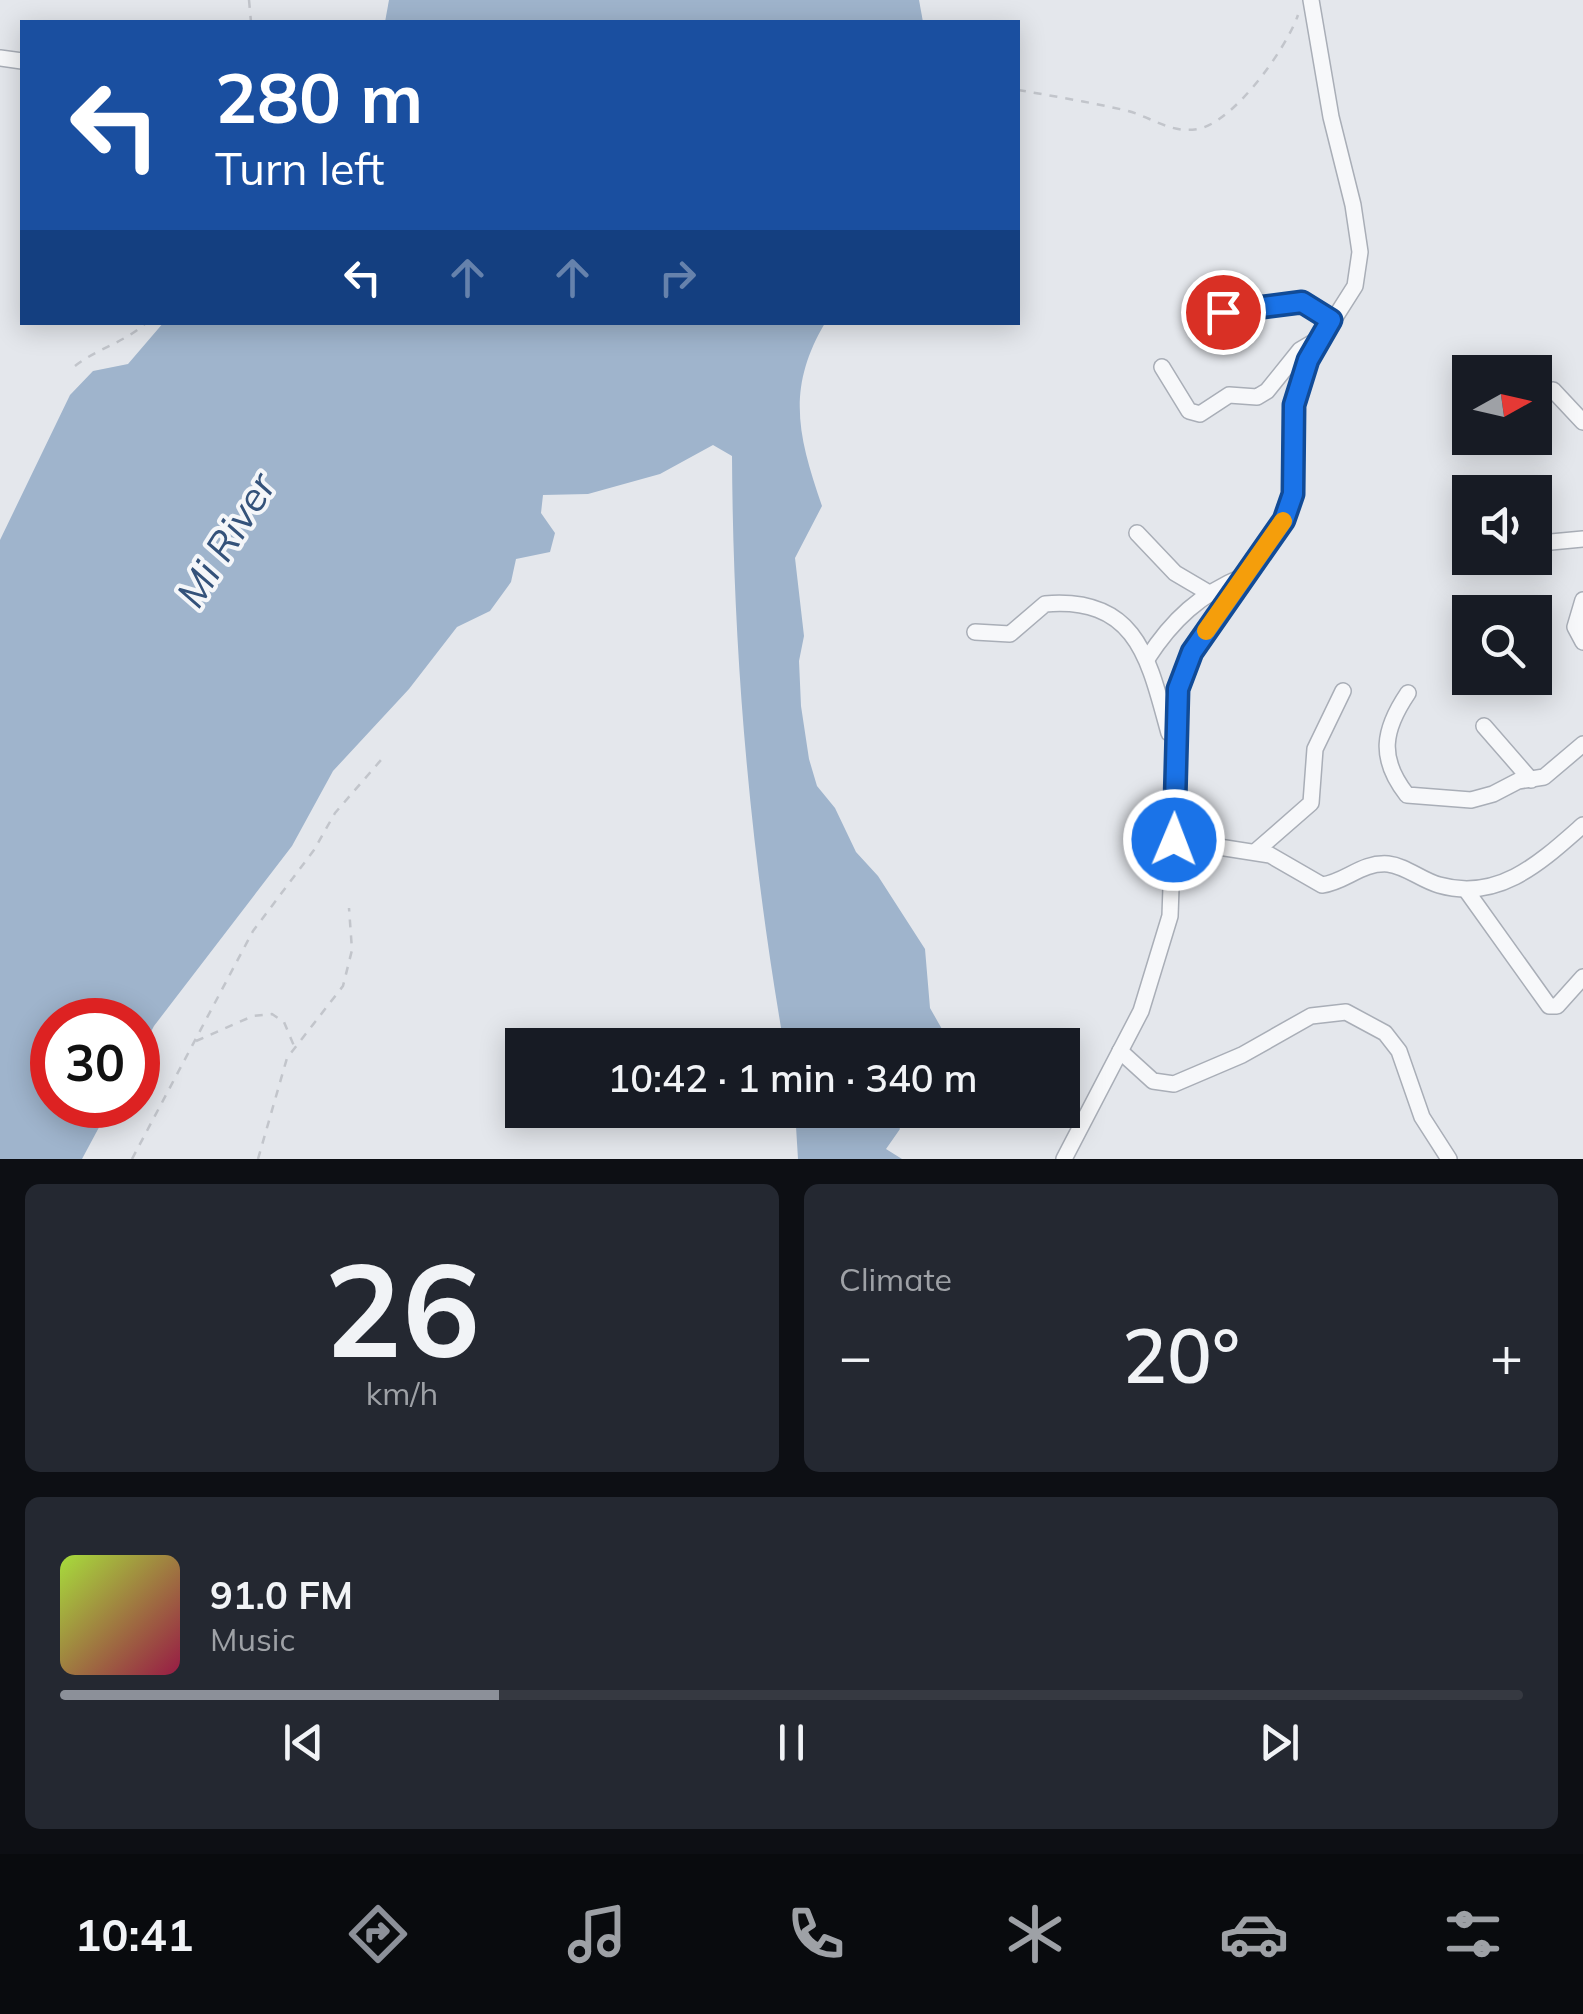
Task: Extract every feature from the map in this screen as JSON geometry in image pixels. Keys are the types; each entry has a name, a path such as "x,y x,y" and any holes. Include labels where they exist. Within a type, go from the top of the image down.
{"street":[{"path":"1064,1159 1120,1051 1157,966 1170,916 1178,689 1192,652 1284,520 1293,494 1294,405 1308,360 1355,286 1360,252 1311,0"},
{"path":"1223,312 1302,302 1331,320"},
{"path":"1162,367 1189,411 1200,414 1229,394 1257,397 1267,392 1300,350 1321,338"},
{"path":"1553,390 1580,412"},
{"path":"1137,532 1175,573 1209,593"},
{"path":"1552,542 1583,539"},
{"path":"1147,660 1174,622 1209,593 1248,575"},
{"path":"1583,600 1575,627 1583,642"},
{"path":"975,632 1010,634 1033,610 1057,603 1120,619 1139,640 1174,751"},
{"path":"1255,852 1311,803 1314,749 1343,691"},
{"path":"1408,692 1385,731 1384,749 1407,794 1471,800 1544,777 1583,744"},
{"path":"1484,726 1531,780"},
{"path":"1174,840 1255,852 1292,866 1322,885 1355,870 1389,864 1438,885 1480,891 1539,864 1583,826"},
{"path":"1466,890 1549,1006 1557,1006 1583,977"},
{"path":"1120,1051 1153,1082 1174,1084 1242,1056 1312,1016 1346,1012 1384,1032 1400,1050 1422,1118 1449,1159"}],"path":[{"path":"1020,90 1127,110 1167,128 1202,128 1217,120 1279,56 1299,15"},
{"path":"75,366 101,346 118,341 143,325"},
{"path":"132,1159 253,932 314,850 335,813 382,760"},
{"path":"258,1159 294,1046 342,986 352,950 349,908"},
{"path":"195,1042 253,1016 272,1014 284,1022 294,1046"}],"water":[{"path":"389,0 919,0 923,20 385,20"},
{"name":"Mi River","path":"161,325 824,325 805,370 800,413 807,457 822,506 795,558 804,636 799,661 801,706 809,759 817,786 835,808 856,852 878,876 925,949 930,1008 941,1028 781,1028 746,751 736,604 732,456 713,445 660,474 588,494 543,495 541,513 555,533 550,552 516,559 511,582 490,611 457,627 409,689 333,771 292,846 160,1018 160,998 30,998 30,1128 99,1128 82,1159 0,1159 0,540 70,395 93,371 128,364"},
{"path":"796,1128 900,1129 886,1149 902,1159 798,1159"}],"slow traffic":[{"path":"1206,631 1258,563 1283,521"}],"route":[{"path":"1174,840 1178,689 1192,652 1258,563 1284,520 1293,494 1294,405 1308,360 1331,320 1302,302 1223,312"}]}
